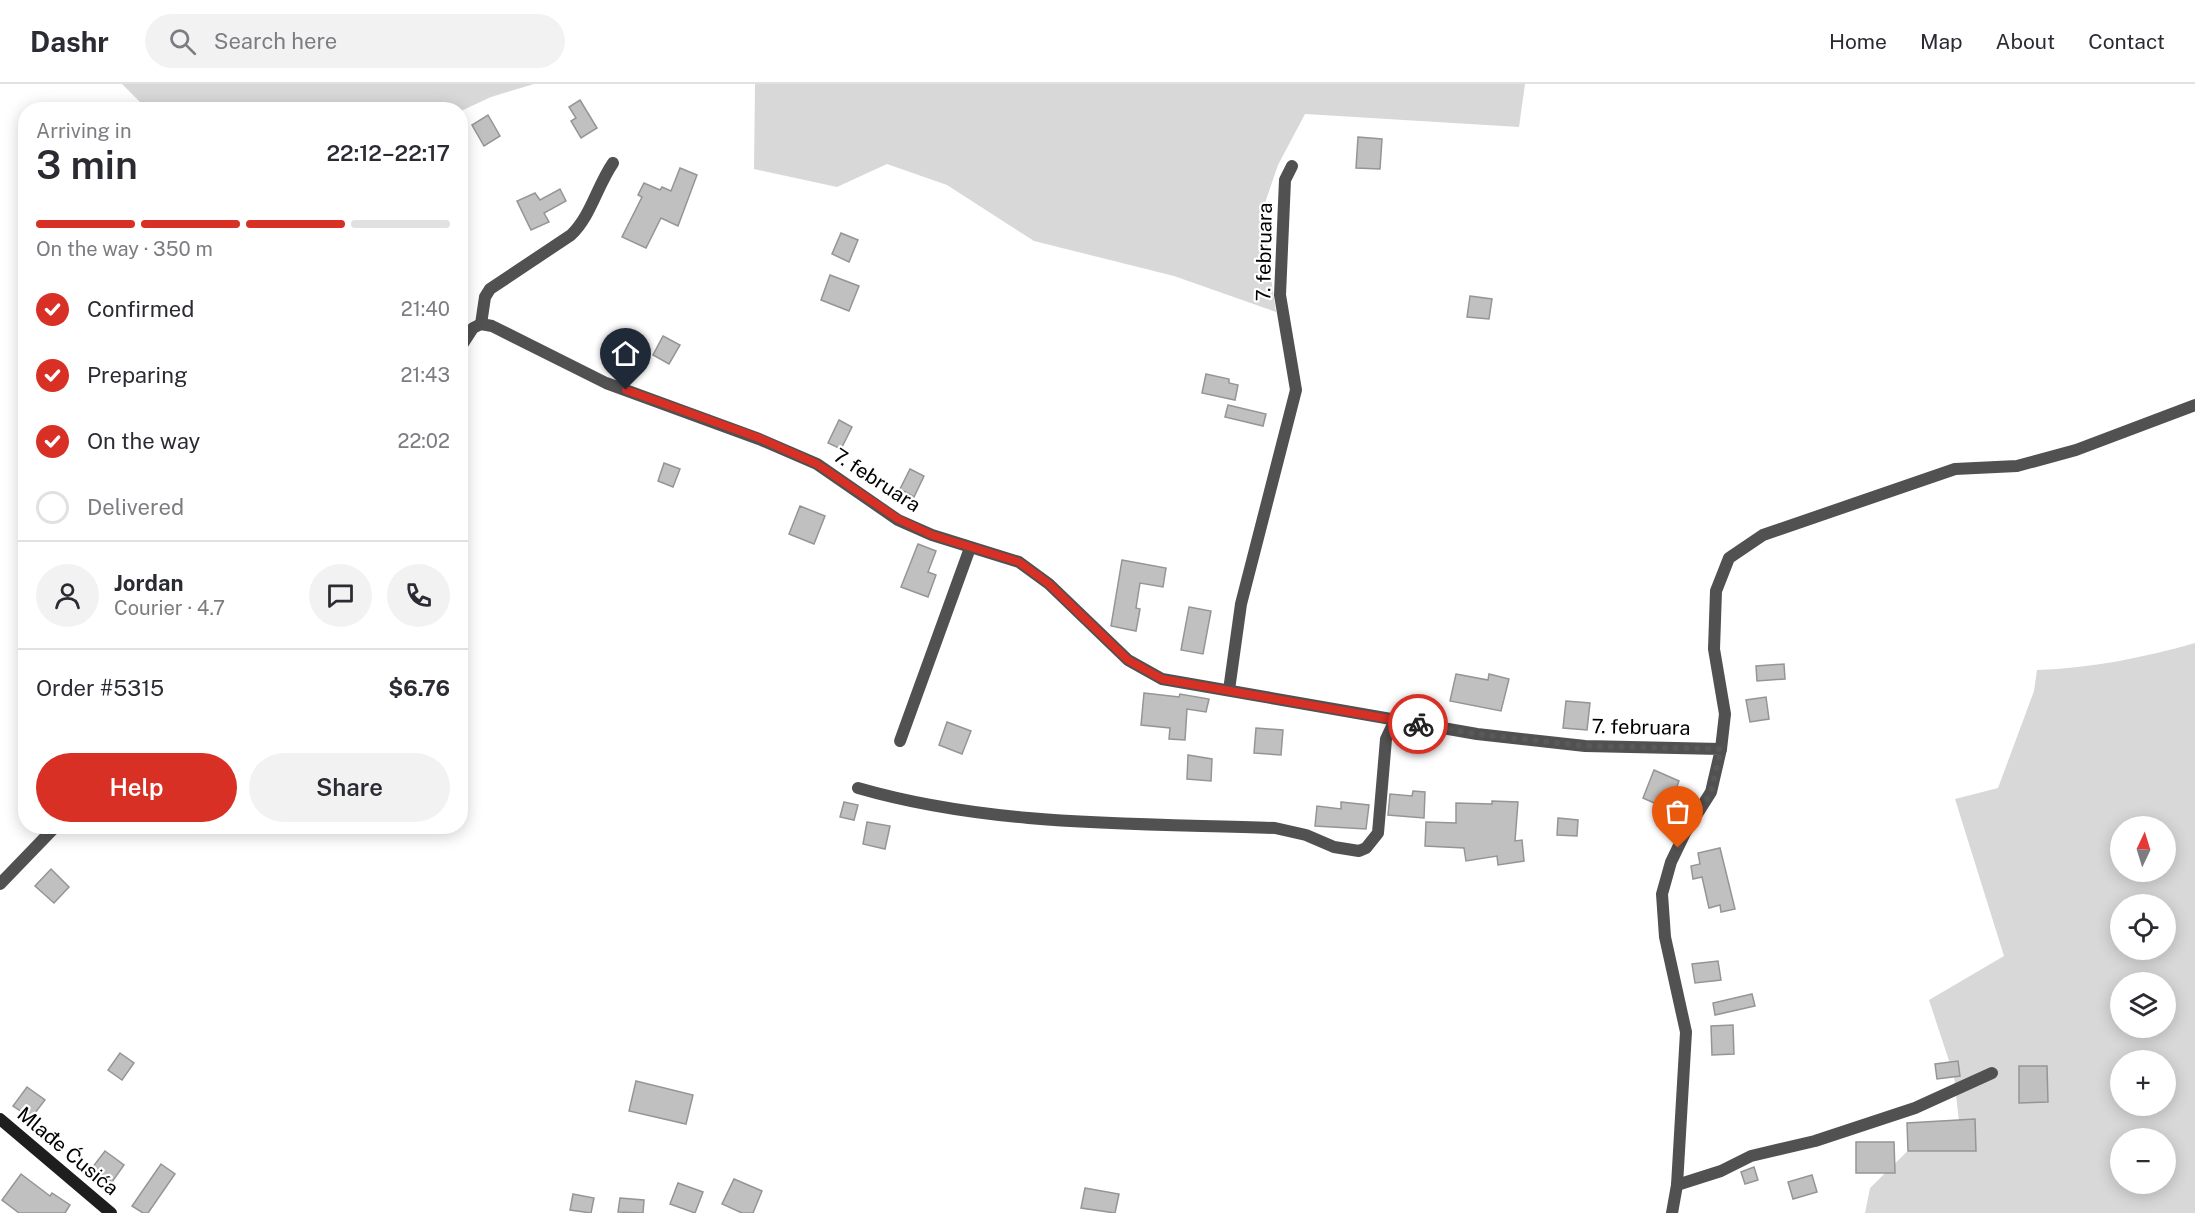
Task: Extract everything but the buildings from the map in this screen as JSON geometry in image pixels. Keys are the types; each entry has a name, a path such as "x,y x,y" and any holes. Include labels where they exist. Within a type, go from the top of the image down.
{"street":[{"path":"468,336 473,328 481,324 485,297 490,290 571,235 581,225 613,163"},
{"name":"7. februara","path":"1229,690 1241,604 1296,390 1280,288 1285,180 1292,166"},
{"name":"7. februara","path":"481,324 492,326 606,383 759,438 817,464 898,519 932,535 1019,562 1035,573 1128,660 1162,679 1477,734 1585,746 1721,749"},
{"path":"1672,1213 1677,1185 1686,1032 1665,937 1662,894 1671,862 1680,843 1711,792 1721,749 1725,714 1714,649 1716,591 1729,558 1763,535 1955,469 2017,466 2076,450 2195,405"},
{"path":"900,741 970,548"},
{"path":"858,788 927,806 1038,820 1275,828 1306,834 1334,847 1359,850 1366,848 1378,832 1386,739 1395,720"},
{"path":"0,884 49,834"},
{"path":"1677,1185 1721,1171 1751,1156 1815,1141 1915,1108 1992,1073"},
{"name":"Mlađe Ćusića","path":"0,1119 111,1213"}],"shaded area":[{"path":"122,84 534,84 491,97 468,108 468,102 140,102"},
{"path":"755,84 1525,84 1519,127 1305,114 1278,165 1266,200 1268,257 1276,312 1174,276 1034,241 947,185 887,164 837,187 754,169"},
{"path":"2195,643 2195,1213 1865,1213 1870,1188 1926,1133 1959,1122 1954,1076 1929,1000 2004,956 1955,799 1998,788 2034,691 2037,670 2097,665"}],"way so far":[{"path":"1418,724 1477,734 1585,746 1721,749 1711,792 1678,848"}],"route":[{"path":"626,390 759,438 817,464 898,519 932,535 1019,562 1049,584 1128,660 1162,679 1418,724"}]}
